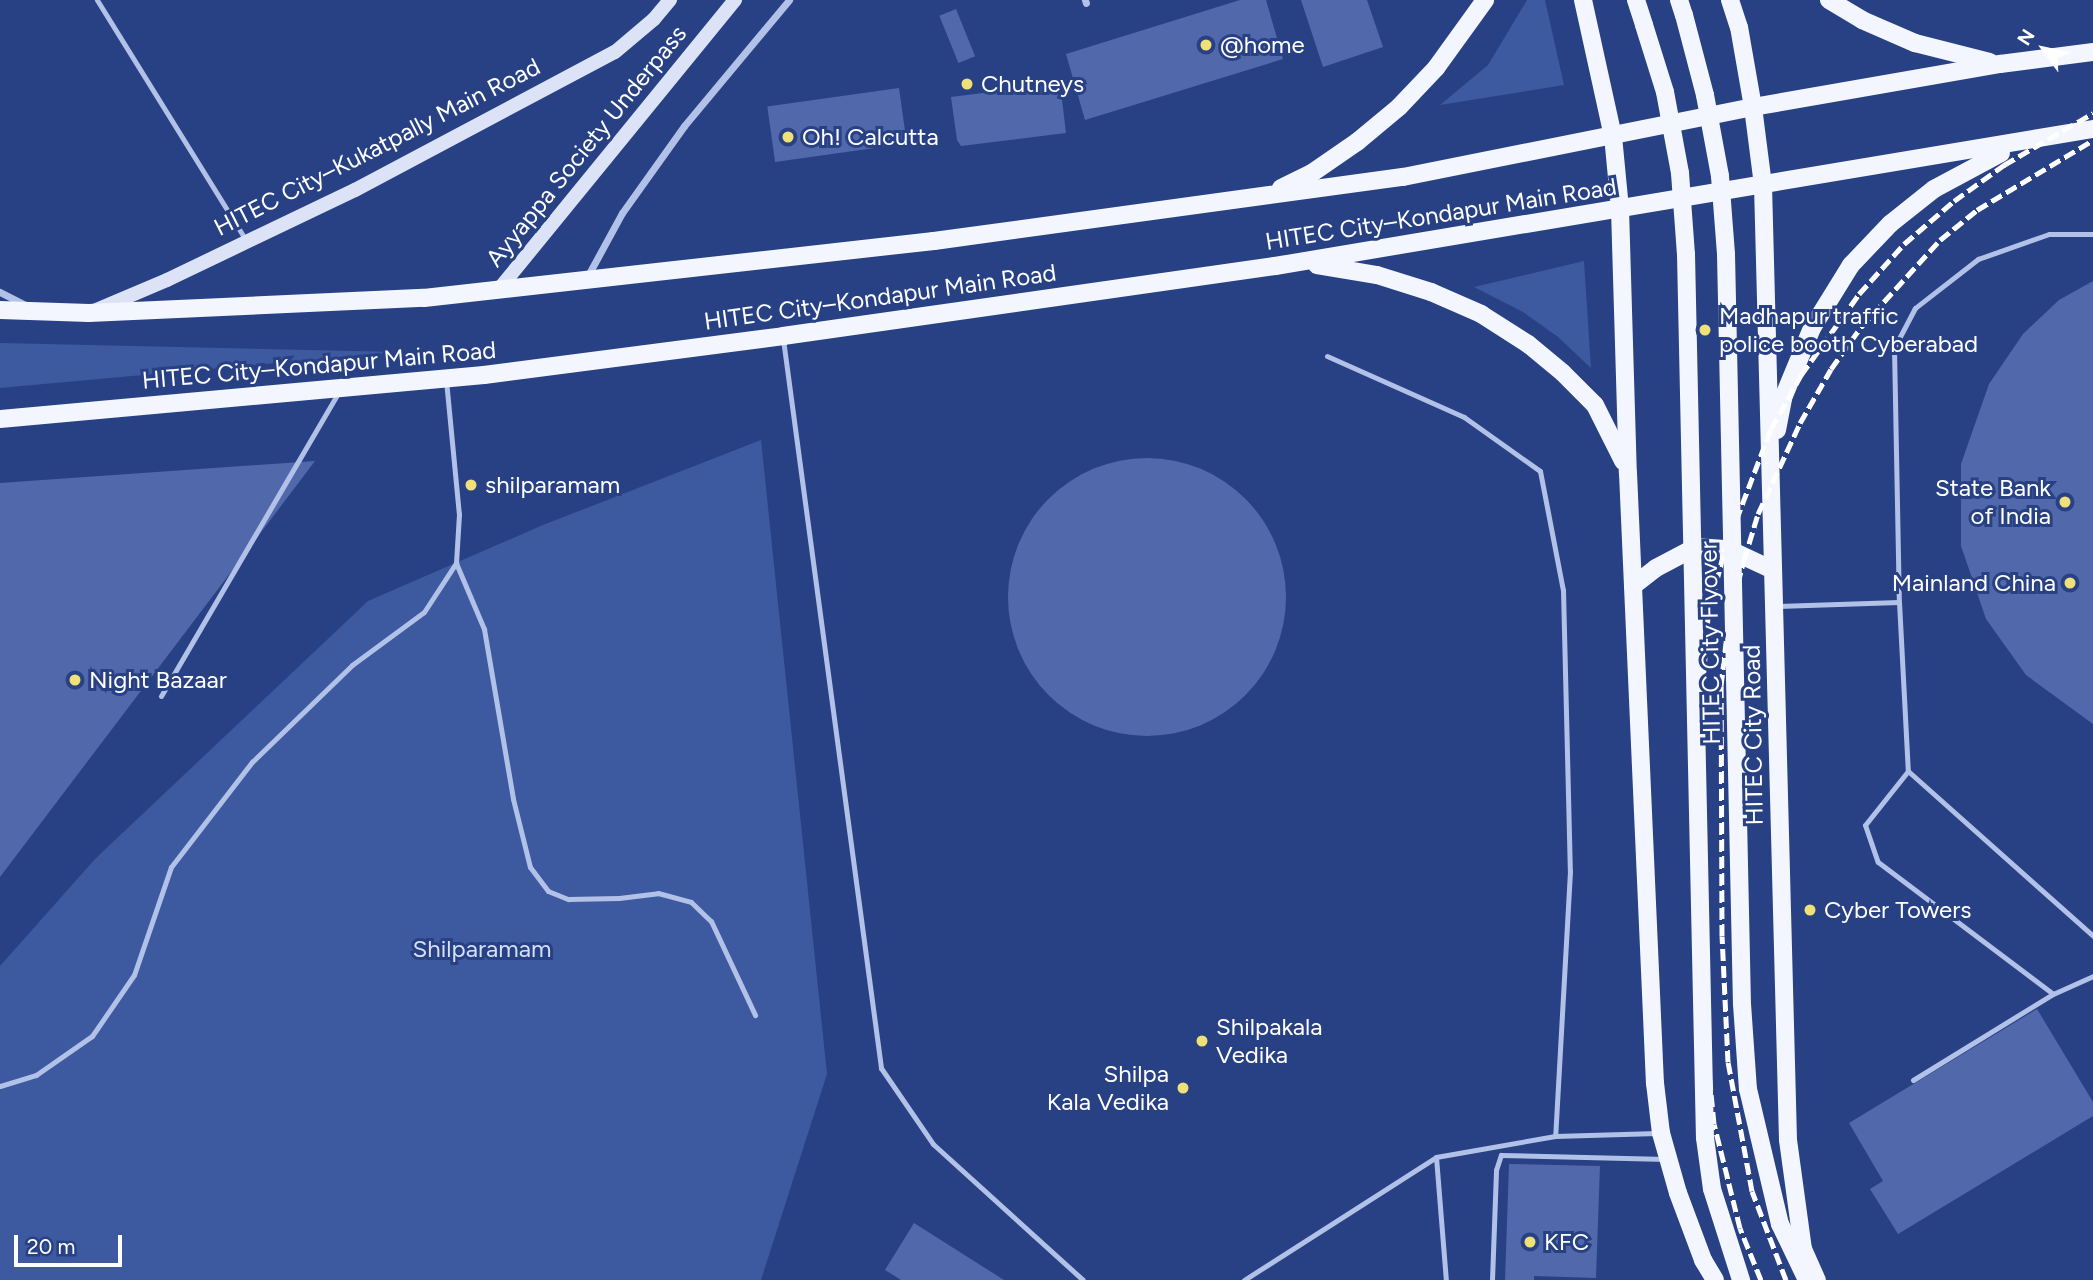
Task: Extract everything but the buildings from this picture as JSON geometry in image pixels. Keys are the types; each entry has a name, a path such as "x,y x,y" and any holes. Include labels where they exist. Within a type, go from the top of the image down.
{"main road":[{"name":"HITEC City–Kukatpally Main Road","path":"89,313 355,190 615,52 654,19 670,0"},
{"name":"Ayyappa Society Underpass","path":"500,288 735,0"},
{"path":"1265,195 1312,173 1357,142 1399,107 1436,68 1485,0"},
{"path":"1583,0 1612,136 1620,209 1628,473 1655,1083 1661,1133 1668,1159 1703,1260 1715,1280"},
{"name":"HITEC City Flyover","path":"1636,0 1665,92 1679,173 1686,254 1705,1138 1712,1189 1741,1280"},
{"name":"HITEC City Flyover","path":"1679,0 1706,95 1720,176 1726,254 1742,1004 1748,1089 1780,1224 1796,1264 1807,1280"},
{"path":"1730,0 1739,27 1753,107"},
{"path":"1829,0 1863,20 1915,43 2000,64"},
{"path":"0,310 33,309 89,313 424,298 934,241 1402,177 1753,107 2000,64 2093,52"},
{"name":"HITEC City Road","path":"1753,107 1763,185 1788,1140 1803,1249 1817,1280"},
{"path":"1770,463 1783,398 1812,328 1851,265 1890,223 1934,189 1983,161 2027,142 2093,129"},
{"name":"HITEC City–Kondapur Main Road","path":"0,419 446,378 783,336 1275,266 2027,142"},
{"path":"1275,266 1323,265 1377,275 1431,292 1481,314 1528,344 1563,373 1595,405 1613,437 1628,473"},
{"path":"1633,586 1656,568 1696,547 1728,549 1771,569"}],"street":[{"path":"586,280 622,213 684,126 789,0"},
{"path":"0,292 33,309"}],"lane":[{"path":"97,0 247,242"},
{"path":"2053,994 1878,862 1865,825 1908,771 1899,602 1894,348 1914,308 1978,259 2049,234 2093,234"},
{"path":"783,336 881,1068 933,1144 1083,1280"},
{"path":"1327,356 1464,417 1539,471 1563,590 1570,871 1555,1136"},
{"path":"446,378 458,514 456,563 484,629 513,799 530,867 548,891 568,899 619,898 658,893 691,902 711,920 755,1015"},
{"path":"161,696 341,387"},
{"path":"0,1086 36,1074 92,1036 134,975 171,867 187,846 252,762 352,665 424,612 456,563"},
{"path":"1774,606 1899,602"},
{"path":"1908,771 2093,936"},
{"path":"1913,1080 2053,994 2093,976"},
{"path":"1244,1280 1436,1157 1555,1136 1661,1133"},
{"path":"1492,1280 1496,1170 1501,1155 1668,1159"},
{"path":"1436,1157 1446,1280"}],"green space":[{"path":"1527,0 1545,0 1564,85 1440,105 1488,65"},
{"path":"1584,261 1591,368 1558,337 1523,312 1474,287"},
{"path":"0,343 398,352 0,388"},
{"name":"Shilparamam","path":"761,440 827,1074 761,1280 0,1280 0,966 95,859 368,601 543,525"}],"railway":[{"path":"1761,1280 1740,1228 1714,1124 1702,1000 1697,763 1708,616 1724,552 1771,429 1801,375 1859,294 1904,244 1954,201 2004,165 2093,113"},
{"path":"1786,1280 1752,1191 1728,1062 1722,936 1721,686 1729,617 1744,560 1758,514 1800,423 1831,369 1861,327 1940,240 1977,210 2093,140"}],"place":[{"name":"@home","path":"1206,45"},
{"name":"Chutneys","path":"967,84"},
{"name":"Oh! Calcutta","path":"788,137"},
{"name":"Madhapur traffic police booth Cyberabad","path":"1705,330"},
{"name":"shilparamam","path":"471,485"},
{"name":"State Bank of India","path":"2065,502"},
{"name":"Mainland China","path":"2070,583"},
{"name":"Night Bazaar","path":"75,680"},
{"name":"Cyber Towers","path":"1810,910"},
{"name":"Shilpakala Vedika","path":"1202,1041"},
{"name":"Shilpa Kala Vedika","path":"1183,1088"},
{"name":"KFC","path":"1530,1242"}]}
